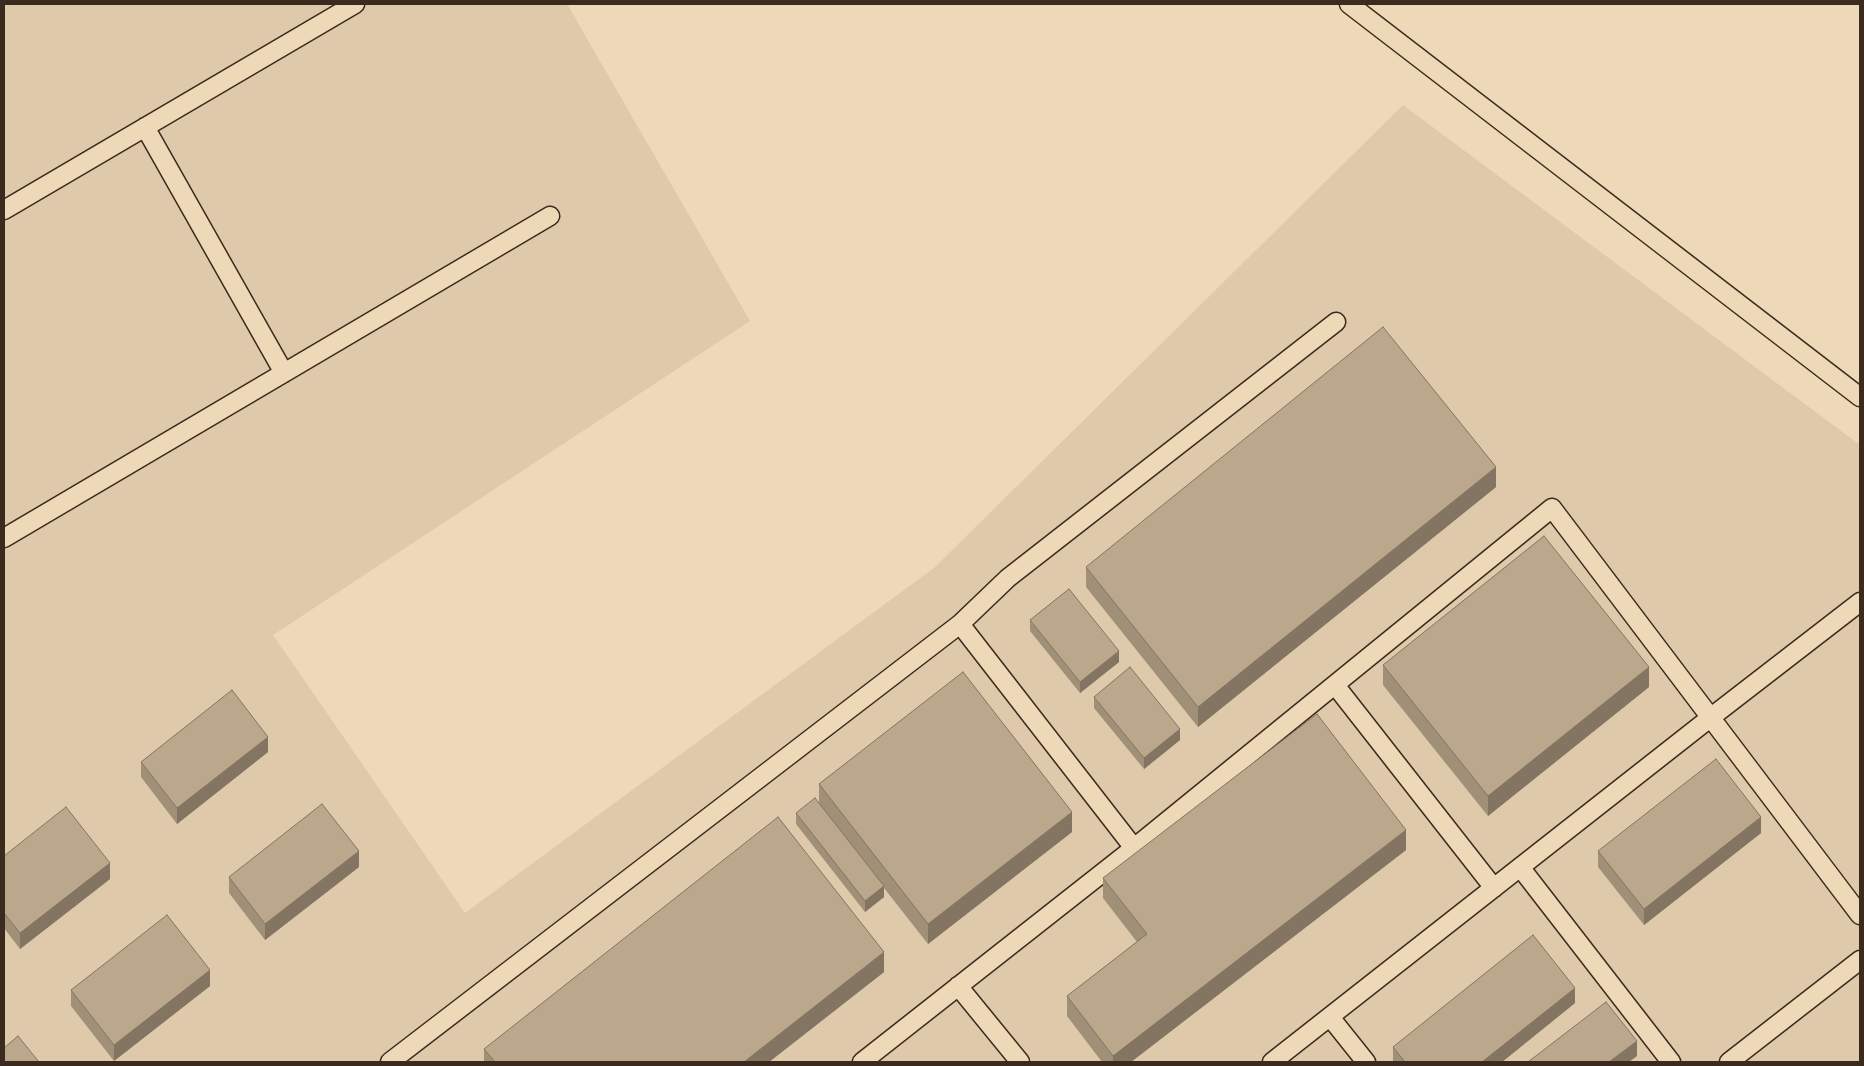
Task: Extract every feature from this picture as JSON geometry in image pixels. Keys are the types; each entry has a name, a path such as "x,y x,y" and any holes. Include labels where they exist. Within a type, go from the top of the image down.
{"lane":[{"path":"4,210 355,4"},
{"path":"1349,4 1860,397"},
{"path":"145,127 284,373"},
{"path":"4,538 550,216"},
{"path":"390,1062 960,624 1008,578 1336,322"},
{"path":"862,1062 1134,848 1552,508 1860,915"},
{"path":"1272,1062 1860,602"},
{"path":"960,624 1134,848"},
{"path":"1335,685 1494,888"},
{"path":"1520,867 1671,1062"},
{"path":"1729,1062 1860,960"},
{"path":"958,986 1020,1062"},
{"path":"1330,1017 1366,1062"}],"shaded area":[{"path":"4,4 567,4 750,321 273,635 465,913 934,568 1403,105 1860,445 1860,1062 4,1062"}],"building":[{"path":"1383,327 1496,467 1198,707 1086,567"},
{"path":"1544,536 1649,667 1488,796 1383,665"},
{"path":"1069,589 1119,651 1080,682 1030,620"},
{"path":"1130,667 1180,729 1144,758 1094,697"},
{"path":"963,672 1072,812 928,924 819,784"},
{"path":"232,690 268,737 177,808 141,762"},
{"path":"1317,714 1406,830 1113,1056 1067,996 1147,934 1103,878"},
{"path":"1716,759 1761,817 1644,909 1598,851"},
{"path":"815,798 884,886 865,901 796,813"},
{"path":"322,804 359,851 265,924 229,877"},
{"path":"66,807 110,863 20,933 4,913 4,856"},
{"path":"778,817 884,952 744,1062 495,1062 484,1049"},
{"path":"167,915 210,970 114,1045 71,990"},
{"path":"1533,935 1575,988 1482,1062 1405,1062 1393,1047"},
{"path":"1606,1002 1637,1041 1609,1062 1528,1062"},
{"path":"18,1036 39,1062 4,1062 4,1048"}]}
